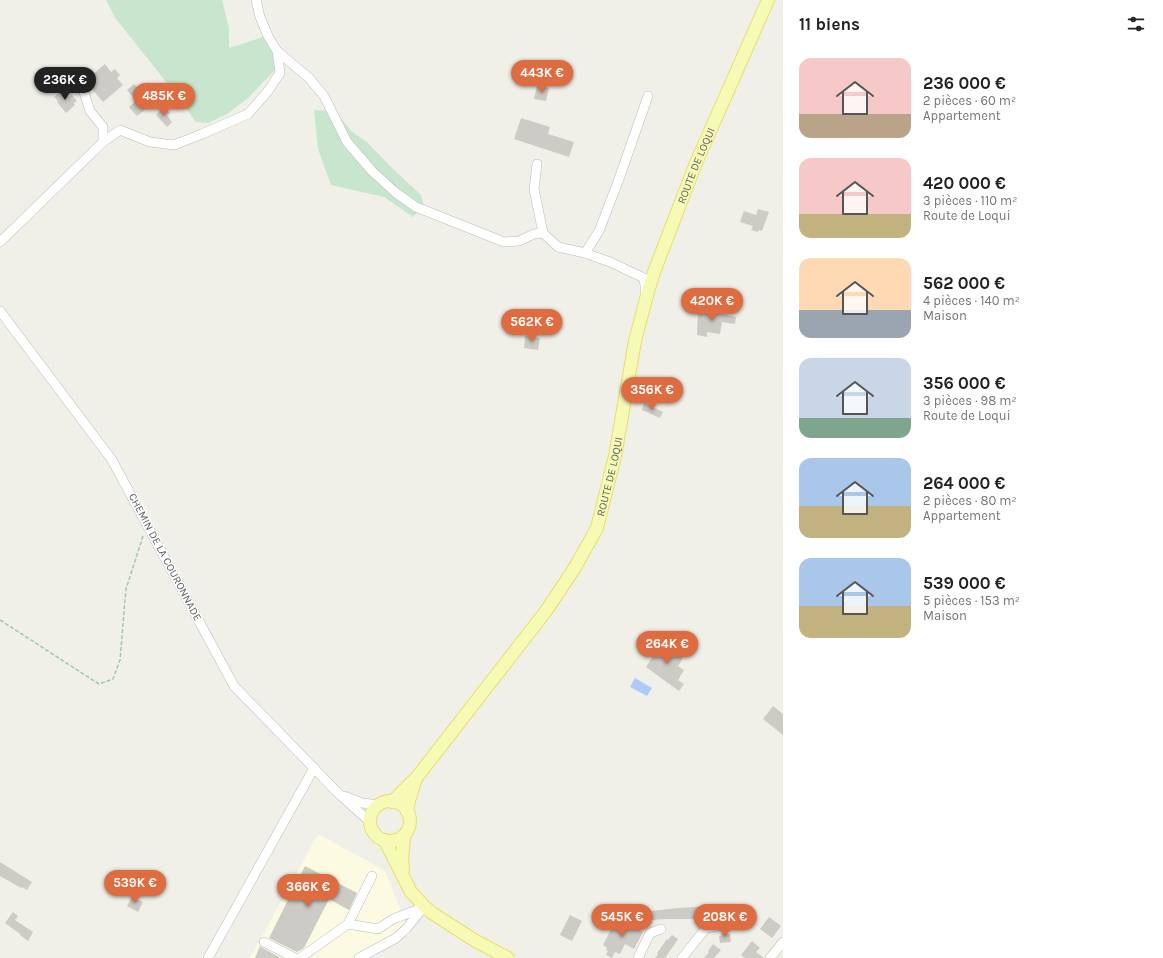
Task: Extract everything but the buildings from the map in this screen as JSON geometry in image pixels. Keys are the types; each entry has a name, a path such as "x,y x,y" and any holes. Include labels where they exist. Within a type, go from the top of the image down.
{"main road":[{"name":"ROUTE DE LOQUI","path":"392,802 417,777 546,611 574,569 597,528 615,456 635,341 654,272 696,163 768,0"},
{"name":"ROUTE DE LOQUI","path":"408,812 408,804 417,777"},
{"path":"385,802 392,802 398,803 408,812 410,825 404,836 398,840 386,841 375,834 371,829 370,822 374,810 379,805 385,802"},
{"path":"404,836 402,859 404,877"},
{"path":"386,841 411,892 424,906 474,940 508,958"}],"street":[{"path":"256,0 260,17 268,36 277,51 309,78 324,96 347,142 367,165 396,192 416,207 504,242 519,241 534,234 543,233"},
{"path":"0,242 103,142 120,130 150,142 174,145 248,114 268,91 280,73 277,51"},
{"path":"83,89 90,111 103,127 103,142"},
{"path":"585,253 598,231 619,179 648,96"},
{"path":"537,164 534,189 543,233 558,247 585,253 610,262 644,278 647,295"},
{"name":"CHEMIN DE LA COURONNADE","path":"0,311 112,460 234,686 339,794 370,822"},
{"path":"208,958 314,768"},
{"name":"CHEMIN DE LA COURONNADE","path":"339,794 362,803 379,805"},
{"path":"300,958 348,924 372,876"},
{"path":"348,924 378,929 392,920 424,906"},
{"path":"359,958 402,934 424,906"},
{"path":"682,958 706,928 739,922"},
{"path":"638,958 650,933 661,929"},
{"path":"264,942 295,958"},
{"path":"770,958 783,942"}],"path":[{"path":"0,620 99,684 113,679 120,660 126,588 147,524"}],"shaded area":[{"path":"106,0 222,0 229,28 229,48 266,36 275,52 276,69 248,98 227,114 208,123 196,122 116,19"},
{"path":"314,110 335,111 351,131 368,143 421,195 424,206 413,217 384,197 331,185 318,149"},
{"path":"318,834 385,871 410,934 369,958 250,958"}],"water":[{"path":"635,678 652,688 647,696 630,687"}]}
